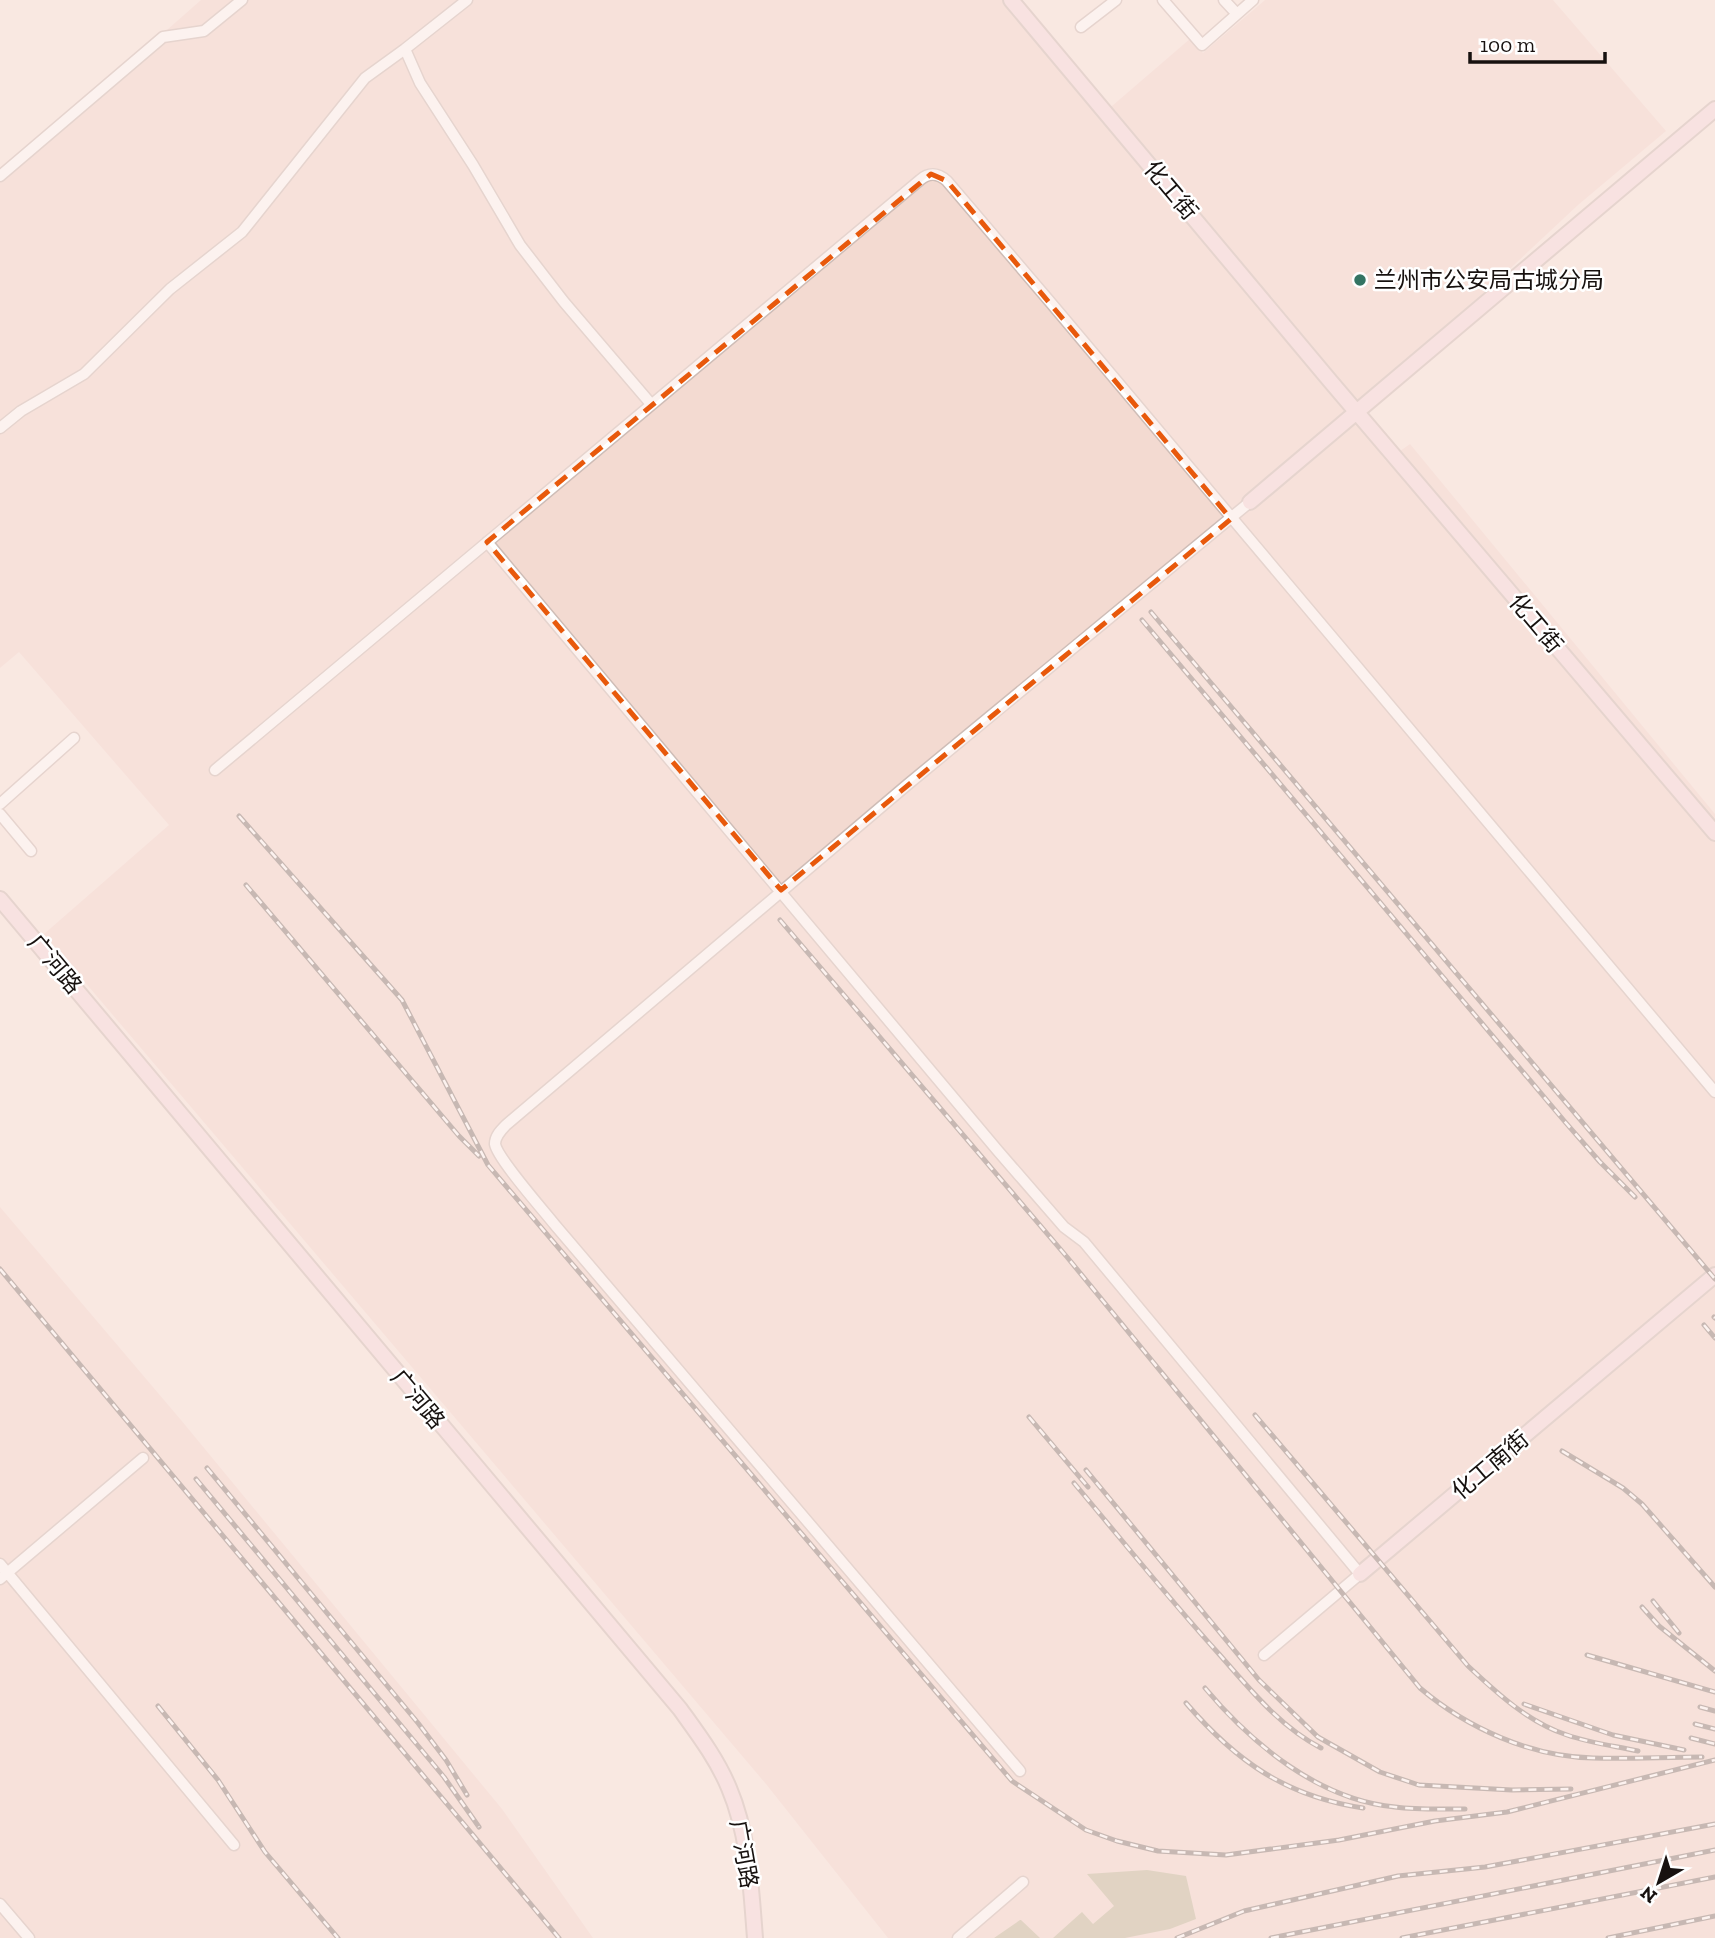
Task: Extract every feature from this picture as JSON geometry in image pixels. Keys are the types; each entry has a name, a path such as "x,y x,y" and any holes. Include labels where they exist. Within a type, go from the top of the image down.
{"street":[{"path":"0,176 163,37 204,31 242,0"},
{"path":"0,428 21,411 84,374 170,289 242,232 365,78 467,0"},
{"name":"化工街","path":"1011,0 1715,833"},
{"path":"1081,27 1116,0"},
{"path":"1163,0 1202,45 1253,0"},
{"path":"1224,0 1237,14"},
{"path":"405,50 420,83 520,245 564,302 651,404"},
{"path":"1020,1771 555,1225 503,1158 495,1143 496,1137 506,1125 781,890 1231,519 1715,109"},
{"path":"215,770 920,180 931,174 937,175 956,191 1715,1092"},
{"path":"487,542 998,1151 1064,1227 1084,1242 1360,1574"},
{"path":"0,804 74,738"},
{"path":"0,814 31,851"},
{"name":"广河路","path":"0,899 680,1709 707,1748 729,1789 744,1839 755,1938"},
{"name":"化工南街","path":"1264,1655 1715,1275"},
{"path":"4,1576 143,1458"},
{"path":"0,1564 4,1576 234,1845"},
{"path":"958,1938 1023,1882"},
{"path":"0,1904 29,1938"}],"highlighted area":[{"path":"931,174 947,181 1231,519 781,890 487,542"}],"shaded area":[{"path":"201,0 1010,0 1105,112 1191,38 1203,53 1265,0 1553,0 1666,131 1578,205 1357,412 1343,402 1386,461 1410,444 1715,814 1715,1938 888,1938 766,1784 44,934 169,825 19,652 0,668 0,177"},
{"path":"0,1207 181,1420 502,1809 593,1938 0,1938"},
{"path":"1147,1870 1186,1876 1196,1919 1170,1929 1125,1938 1053,1938 1082,1912 1093,1924 1114,1906 1087,1874"},
{"path":"1020,1920 1040,1938 994,1938"}],"railway":[{"path":"1151,612 1715,1279"},
{"path":"1142,620 1566,1123 1635,1197"},
{"path":"239,816 402,1000 488,1165 1012,1781 1086,1830 1158,1851 1226,1855 1339,1840 1435,1821 1507,1812 1715,1760"},
{"path":"246,885 459,1136 479,1156"},
{"path":"780,920 1067,1257 1420,1688 1458,1716 1479,1727 1501,1738 1546,1752 1593,1758 1702,1757"},
{"path":"0,1269 559,1938"},
{"path":"1704,1325 1715,1338"},
{"path":"1255,1415 1468,1666 1491,1687 1539,1723 1567,1735 1638,1751"},
{"path":"1029,1417 1088,1487"},
{"path":"1562,1451 1623,1488 1642,1504 1715,1587"},
{"path":"207,1468 418,1723 446,1760 467,1795"},
{"path":"1086,1470 1259,1680 1318,1737 1380,1772 1419,1785 1512,1790 1571,1789"},
{"path":"196,1479 444,1777 479,1827"},
{"path":"1074,1483 1254,1693 1278,1718 1321,1748"},
{"path":"1653,1601 1679,1633"},
{"path":"1642,1607 1659,1626 1715,1671"},
{"path":"1587,1655 1715,1692"},
{"path":"1205,1688 1266,1748 1314,1781 1367,1802 1421,1809 1465,1809"},
{"path":"1186,1703 1224,1742 1264,1773 1309,1795 1363,1808"},
{"path":"1524,1704 1613,1735 1684,1750"},
{"path":"158,1706 218,1780 265,1852 338,1938"},
{"path":"1700,1707 1715,1711"},
{"path":"1695,1724 1715,1729"},
{"path":"1691,1738 1715,1744"},
{"path":"1177,1938 1244,1911 1398,1876 1485,1867 1715,1824"},
{"path":"1271,1938 1715,1850"},
{"path":"1402,1938 1715,1877"},
{"path":"1608,1938 1715,1916"}],"place":[{"name":"兰州市公安局古城分局","path":"1360,280"}]}
